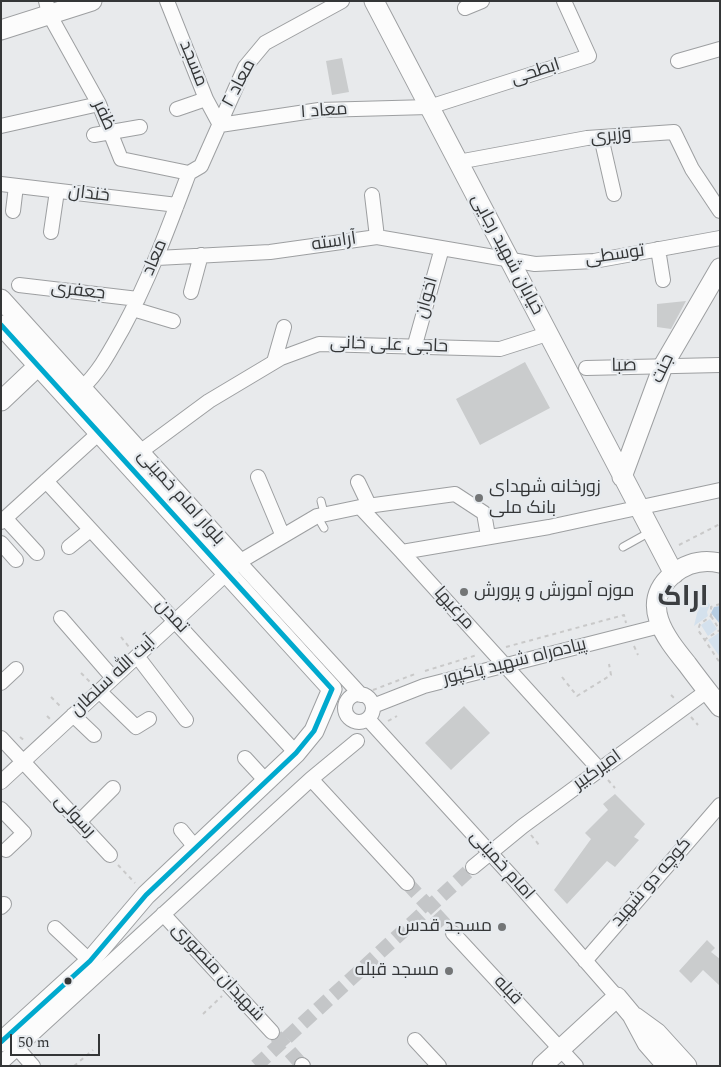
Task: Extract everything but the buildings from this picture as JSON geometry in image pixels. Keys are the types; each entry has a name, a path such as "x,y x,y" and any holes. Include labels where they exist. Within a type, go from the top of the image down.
{"main road":[{"path":"1,30 47,8 92,1"},
{"name":"خیابان شهید رجایی","path":"374,1 638,509 674,574"},
{"name":"جنت","path":"622,477 663,366 720,268"},
{"name":"بلوار امام خمینی","path":"1,299 140,452 332,690"},
{"name":"بلوار امام خمینی","path":"1,325 99,433 232,568"},
{"path":"1,401 38,366"},
{"path":"720,563 706,561 694,563 674,574 667,581 657,602 660,626 720,707"},
{"path":"8,1042 90,961 146,895 296,753 314,731 332,690"},
{"path":"542,1066 617,997"},
{"name":"امام خمینی","path":"617,997 632,1015"},
{"path":"632,1015 647,1043 667,1066"},
{"path":"632,1015 657,1032 687,1066"}],"street":[{"name":"مسجد","path":"168,1 206,99 220,125"},
{"name":"معاد ۲","path":"220,125 245,67 265,43 342,1"},
{"path":"465,8 482,1"},
{"name":"ابطحی","path":"429,107 589,56 569,3"},
{"name":"ظفر","path":"47,8 99,104 121,159 189,173"},
{"path":"678,61 720,49"},
{"path":"177,109 206,99"},
{"path":"1,126 99,104"},
{"name":"معاد ۱","path":"220,125 319,110 429,107"},
{"name":"معاد","path":"82,388 100,369 135,304 157,258 189,173 201,166 220,125"},
{"path":"94,135 140,127"},
{"name":"وزیری","path":"458,162 601,137 674,132 692,169 720,211"},
{"path":"601,137 614,194"},
{"name":"خندان","path":"1,184 177,205"},
{"path":"13,211 16,186"},
{"path":"51,232 56,191"},
{"path":"372,195 376,237"},
{"name":"آراسته","path":"157,258 270,252 376,237 509,260"},
{"name":"توسطی","path":"509,260 535,264 594,261 720,238"},
{"name":"اخوان","path":"414,348 442,248"},
{"path":"658,249 663,280"},
{"path":"191,292 200,255"},
{"name":"جعفری","path":"19,285 135,304 173,322"},
{"path":"274,362 284,327"},
{"name":"حاجی علی خانی","path":"140,452 210,401 274,362 320,344 500,349 547,334"},
{"name":"صبا","path":"586,368 720,365"},
{"path":"38,553 3,520 99,433"},
{"path":"258,477 282,534"},
{"name":"تمدن","path":"46,481 296,753"},
{"name":"مرغیها","path":"358,482 365,506 402,552 599,770"},
{"path":"402,552 488,536 550,531 720,490"},
{"name":"آیت الله سلطان","path":"1,782 232,568 321,510 455,494 484,513 488,536"},
{"path":"69,547 90,530"},
{"path":"1,543 16,560"},
{"name":"بلوار امام خمینی","path":"232,568 361,695"},
{"path":"61,618 114,678"},
{"name":"پیاده‌راه شهید پاکپور","path":"370,713 415,688 660,626"},
{"path":"137,656 186,720"},
{"path":"1,683 16,670"},
{"name":"بلوار امام خمینی","path":"332,690 346,706"},
{"path":"99,691 136,727 149,719"},
{"name":"امیرکبیر","path":"473,867 490,852 599,770 707,691"},
{"path":"361,695 370,700 370,713 361,722 354,721 348,716 346,706 351,697 361,695"},
{"name":"امام خمینی","path":"370,713 617,997"},
{"path":"72,716 94,734"},
{"name":"رسولی","path":"1,738 110,855"},
{"path":"1,1063 8,1042 163,914 311,779 357,740"},
{"path":"244,758 266,780"},
{"path":"311,779 407,883"},
{"path":"79,822 113,788"},
{"name":"کوچه دو شهید","path":"585,960 720,805"},
{"path":"1,809 24,833 6,850"},
{"path":"181,830 195,847"},
{"name":"شهیدان منصوری","path":"163,914 272,1032"},
{"path":"55,928 90,961"},
{"name":"قبله","path":"453,933 576,1066"},
{"path":"415,1040 438,1066"},
{"path":"8,1042 33,1066"}],"lane":[{"path":"321,510 324,528"},
{"path":"623,547 651,532"}],"path":[{"path":"679,545 720,524"},
{"path":"704,640 720,630 710,616 711,607 720,604"},
{"path":"710,616 698,626 704,640 720,663"},
{"path":"562,677 577,696 611,675 608,664"},
{"path":"51,697 72,716"},
{"path":"110,855 146,895"},
{"path":"203,1014 231,988"},
{"path":"74,1066 94,1050"}],"shaded area":[{"path":"706,599 710,605 707,612 708,616 694,626 699,605"},
{"path":"710,619 717,629 708,636 701,625"},
{"path":"720,632 720,657 708,640"}],"water":[{"path":"720,606 720,624 711,613 714,607"}],"tunnel":[{"path":"256,1066 473,867"},
{"path":"407,883 453,933"},
{"path":"276,1036 302,1065"}],"transit line":[{"path":"1,325 332,689 314,731 296,753 146,895 90,961 1,1042"}],"place":[{"name":"زورخانه شهدای بانک ملی","path":"479,498"},
{"name":"موزه آموزش و پرورش","path":"464,592"},
{"name":"مسجد قدس","path":"502,927"},
{"name":"مسجد قبله","path":"449,971"}],"district":[{"name":"اراک","path":"683,600"}]}
